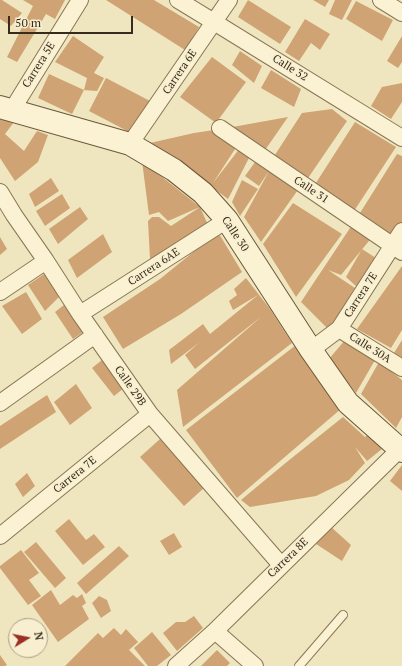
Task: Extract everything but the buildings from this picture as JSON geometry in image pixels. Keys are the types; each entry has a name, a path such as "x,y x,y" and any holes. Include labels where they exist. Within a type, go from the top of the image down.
{"main road":[{"name":"Calle 30","path":"6,109 130,144 174,170 203,193 227,220 311,350 348,403 401,450"}],"street":[{"name":"Carrera 5E","path":"6,109 80,0"},
{"name":"Calle 32","path":"178,0 402,138"},
{"name":"Carrera 6E","path":"130,144 229,0"},
{"path":"381,0 402,13"},
{"name":"Calle 31","path":"220,128 397,249"},
{"name":"Calle 29B","path":"0,192 14,216 46,261 80,314 150,414 281,565"},
{"name":"Carrera 6AE","path":"80,314 227,220"},
{"name":"Carrera 7E","path":"311,350 339,329 397,249 402,231"},
{"path":"0,292 46,261"},
{"name":"Calle 30A","path":"339,329 402,368"},
{"path":"0,403 95,335"},
{"name":"Carrera 7E","path":"0,536 150,414"},
{"name":"Carrera 8E","path":"176,666 401,450"},
{"path":"214,630 255,666"}],"lane":[{"path":"299,666 343,615"}]}
